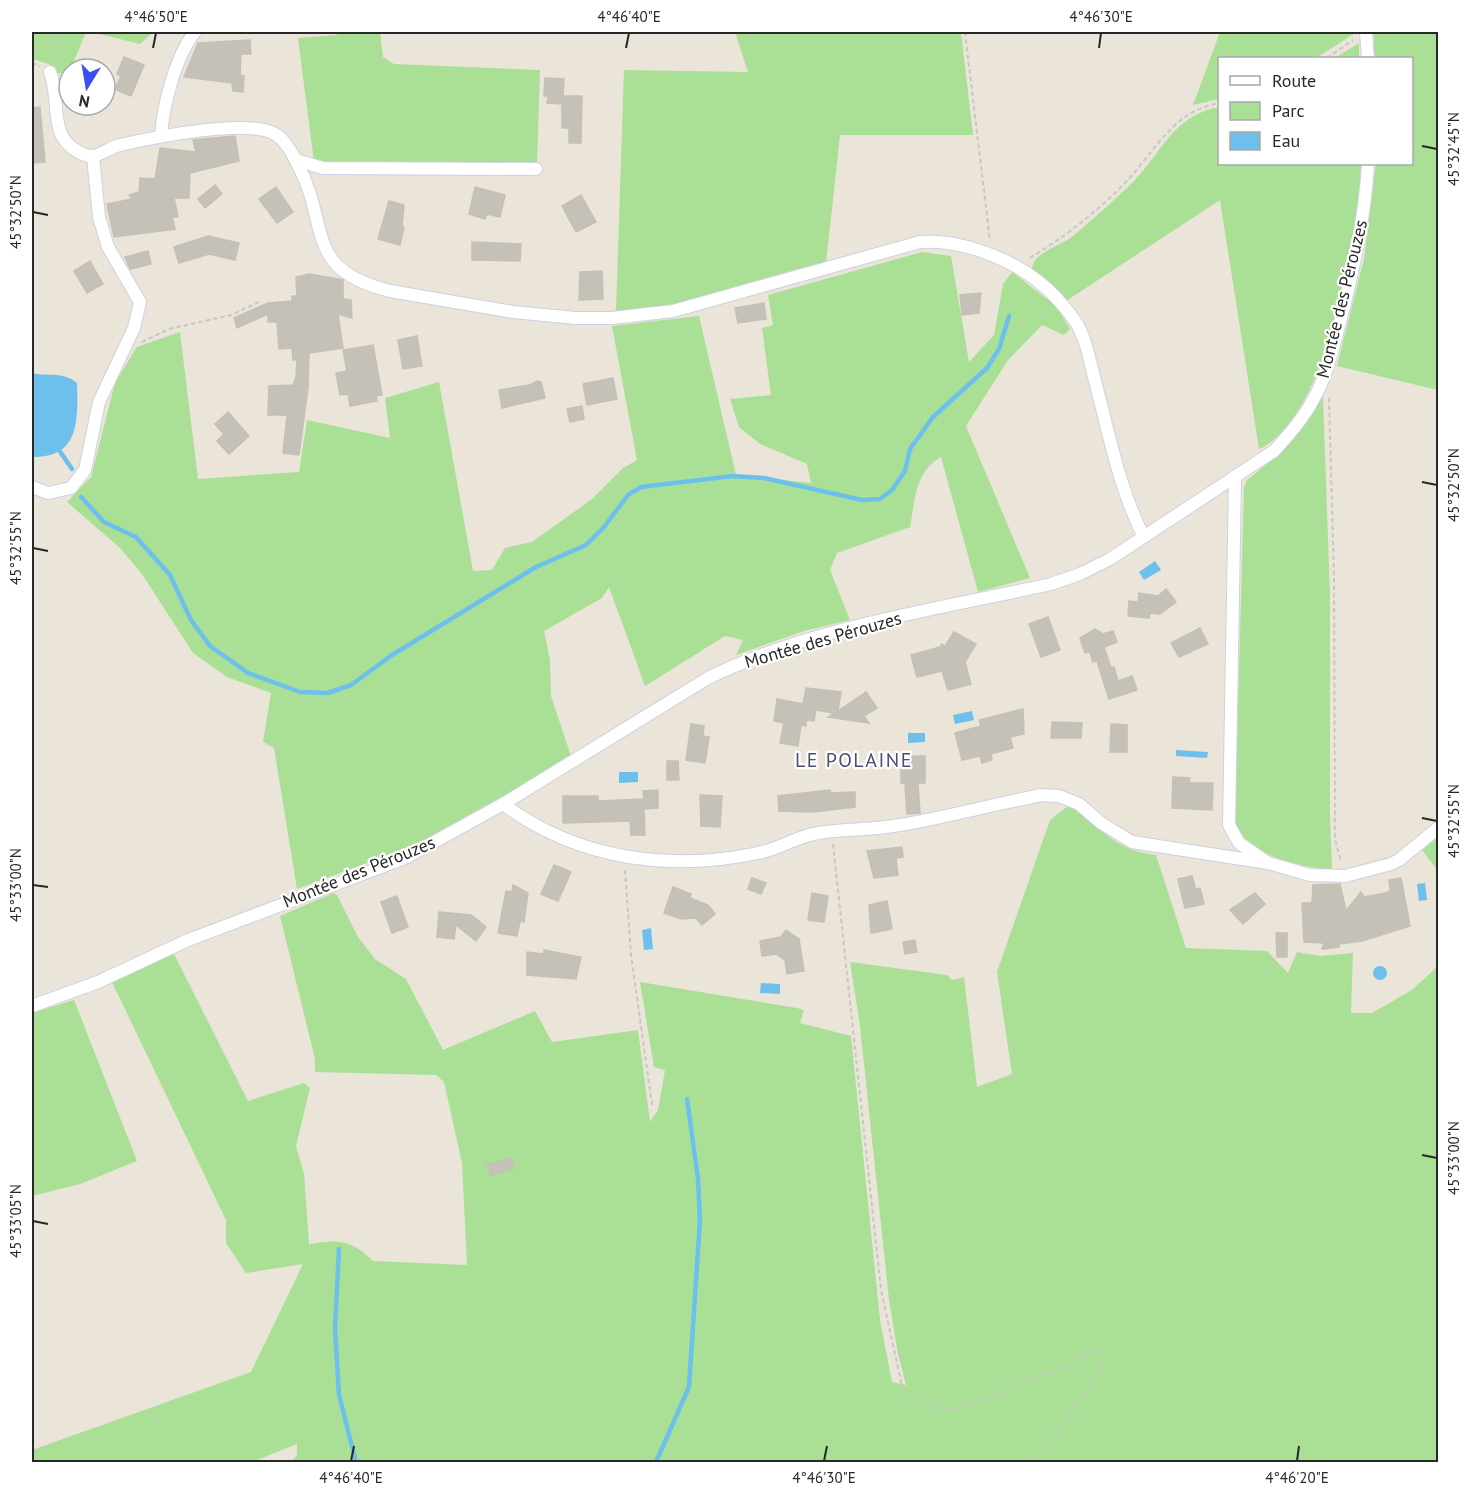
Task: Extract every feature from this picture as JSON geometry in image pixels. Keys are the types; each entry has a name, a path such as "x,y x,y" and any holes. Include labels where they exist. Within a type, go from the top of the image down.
{"street":[{"path":"161,136 163,114 180,60 195,32"},
{"path":"1361,35 1368,57"},
{"path":"50,72 64,140 80,153 93,157 116,146 188,132 259,129 277,135 296,160 308,185 321,241 331,261 345,274 373,287 390,291 544,316 612,318 673,311 920,242 942,240 992,255 1018,266 1054,296 1076,322 1088,357 1129,508 1144,537"},
{"path":"32,487 48,493 71,488 84,470 99,402 134,328 140,302 108,247 99,217 93,157"},
{"path":"296,160 323,168 536,169"},
{"name":"Montée des Pérouzes","path":"32,1006 98,982 198,936 405,858 503,804 708,678 738,664 847,630 1051,584 1080,574 1110,559 1235,479 1274,451 1292,432 1313,401 1324,378 1355,264 1366,202 1368,165"},
{"path":"308,185 323,168"},
{"path":"1235,479 1229,825 1239,843 1268,863"},
{"path":"503,804 519,816 591,850 626,858 676,862 726,858 780,848 812,834 903,825 1051,795 1079,804 1101,823 1132,842 1268,863 1310,875 1345,876 1399,860 1438,828"}],"path":[{"path":"48,32 55,41 56,55 56,64 50,72"},
{"path":"965,32 992,255"},
{"path":"1328,57 1361,35"},
{"path":"1018,266 1055,243 1095,212 1124,183 1182,117 1200,108 1218,104"},
{"path":"124,351 169,330 231,315 261,301"},
{"path":"1324,378 1329,387 1334,578 1335,839 1345,876"},
{"path":"832,832 881,1290 903,1391 928,1405 963,1408 983,1402 1034,1376 1067,1369 1091,1350 1099,1351 1102,1355 1101,1365 1093,1382 1032,1462"},
{"path":"626,858 624,887 627,921 652,1106"}],"green space":[{"path":"32,32 86,32 76,57 57,57 57,73 49,64 32,59"},
{"path":"91,32 153,32 140,44"},
{"path":"338,32 380,32 383,57 394,64 540,70 537,165 314,162 298,38 337,35"},
{"path":"735,32 961,32 973,135 840,135 826,263 676,305 616,311 624,70 748,72"},
{"path":"1220,32 1357,32 1318,57 1218,57 1218,99 1193,105"},
{"path":"1374,32 1438,32 1438,390 1337,366 1364,259 1376,165 1413,165 1413,57 1374,57"},
{"path":"1359,43 1359,57 1337,57"},
{"path":"1218,108 1218,165 1361,165 1354,233 1346,276 1321,364 1303,402 1283,431 1259,449 1220,200 1066,301 1032,269 1037,258 1068,240 1127,188 1168,138 1187,120 1199,113"},
{"path":"922,252 951,256 969,362 994,335 1003,284 1012,272 1056,306 1070,329 1064,335 1042,325 1008,360 966,426 1030,578 978,592 941,457 932,463 921,478 910,527 837,553 830,570 850,620 804,631 736,655 743,640 725,636 645,686 609,587 602,598 544,631 550,660 551,696 571,756 467,819 404,849 297,889 274,748 263,742 271,693 227,677 193,653 142,574 120,548 67,502 91,477 115,383 137,347 180,332 198,479 299,472 307,420 390,438 385,398 439,382 473,571 492,570 505,548 532,542 592,499 623,468 637,460 612,326 699,316 736,475 811,483 807,464 760,444 739,427 730,399 771,395 762,328 773,325 768,295"},
{"path":"1323,396 1330,596 1332,870 1304,866 1274,857 1249,842 1240,832 1235,820 1244,487 1247,480 1280,452 1298,432"},
{"path":"1068,806 1120,844 1156,855 1186,948 1267,951 1288,973 1297,952 1320,956 1353,953 1351,1013 1372,1013 1412,990 1438,966 1438,1462 291,1462 297,1455 297,1444 252,1462 228,1460 32,1462 32,1450 251,1372 303,1264 246,1273 226,1243 226,1220 112,982 173,952 248,1101 304,1083 310,1088 296,1146 304,1174 309,1244 344,1243 358,1249 373,1261 467,1265 462,1163 444,1082 436,1075 315,1072 315,1059 280,916 333,893 337,895 358,937 375,959 406,979 443,1050 535,1011 552,1042 638,1030 650,1122 658,1110 665,1070 654,1067 640,982 797,1008 804,1010 800,1023 851,1036 880,1320 892,1382 906,1385 889,1300 860,1026 850,962 947,975 952,980 964,977 977,1087 1012,1074 997,972 1050,820"},
{"path":"1438,832 1438,871 1422,850"},
{"path":"74,1000 137,1161 80,1184 32,1196 32,1013"}],"water":[{"path":"32,373 66,377 77,383 76,423 73,434 68,444 48,456 32,457"},
{"path":"1155,561 1161,570 1144,580 1139,572"},
{"path":"972,711 974,720 955,724 953,715"},
{"path":"908,733 925,733 925,742 908,743"},
{"path":"1176,750 1208,752 1207,758 1176,756"},
{"path":"619,772 638,772 638,782 619,783"},
{"path":"1425,883 1427,900 1419,901 1417,884"},
{"path":"651,928 653,949 644,950 642,930"},
{"path":"1380,966 1385,968 1387,973 1385,978 1380,980 1375,978 1373,973 1375,968"},
{"path":"761,983 780,984 780,994 760,993"}],"building":[{"path":"250,40 251,54 241,54 240,75 244,76 243,92 233,91 232,83 184,77 198,43"},
{"path":"124,57 144,65 131,96 117,90 121,76 117,74"},
{"path":"545,78 564,79 563,96 582,96 581,143 569,143 569,128 562,128 562,104 547,103 548,96 544,96"},
{"path":"40,107 45,162 32,163 32,108"},
{"path":"235,136 239,161 190,173 189,198 174,198 178,217 172,217 175,229 114,237 107,204 132,199 129,195 139,192 140,178 155,179 160,148 196,152 193,140"},
{"path":"215,185 222,194 205,208 198,199"},
{"path":"276,187 293,212 277,223 259,199"},
{"path":"475,187 505,195 500,217 487,214 485,219 469,214"},
{"path":"581,195 596,222 576,232 562,206"},
{"path":"389,201 404,205 402,226 404,227 400,245 378,239"},
{"path":"208,236 239,243 235,260 209,254 179,263 174,247"},
{"path":"472,242 521,244 520,261 472,260"},
{"path":"148,251 151,264 130,269 125,257"},
{"path":"90,261 103,284 87,293 74,271"},
{"path":"602,271 603,299 579,300 580,272"},
{"path":"309,274 343,280 343,299 351,300 352,318 338,314 343,348 309,353 308,388 299,455 283,453 287,415 268,415 269,386 293,385 296,377 297,359 293,360 292,348 279,349 277,322 268,322 268,314 237,328 234,318 268,303 292,301 292,296 297,296 296,277"},
{"path":"981,293 979,313 962,315 960,295"},
{"path":"764,303 766,319 738,323 735,308"},
{"path":"417,336 422,366 403,369 398,340"},
{"path":"373,345 382,395 376,396 377,401 350,406 348,394 340,395 336,373 347,371 343,350"},
{"path":"613,378 617,399 587,405 583,384"},
{"path":"537,381 541,382 545,398 502,408 499,390 530,385"},
{"path":"582,406 584,419 570,422 567,409"},
{"path":"228,412 249,436 229,454 217,441 224,434 215,424"},
{"path":"1166,589 1176,602 1160,614 1150,613 1149,618 1128,616 1129,601 1138,602 1139,593 1158,596"},
{"path":"1048,617 1060,650 1041,657 1029,624"},
{"path":"1200,628 1208,644 1179,657 1171,643"},
{"path":"1095,629 1103,634 1113,631 1117,642 1104,647 1111,668 1114,667 1118,681 1132,676 1137,690 1109,699 1097,661 1093,662 1090,652 1085,653 1080,638"},
{"path":"954,632 976,644 965,662 971,684 948,690 942,671 917,677 911,655 940,647 942,644 945,646"},
{"path":"806,688 841,692 838,711 866,692 877,708 864,716 869,723 828,717 834,713 816,710 814,721 806,720 806,726 801,725 798,746 780,743 784,723 774,721 777,699 803,704"},
{"path":"1023,709 1024,734 1010,737 1013,748 991,754 992,760 982,763 980,756 962,760 955,733 981,726 979,720"},
{"path":"1052,722 1082,723 1081,738 1051,738"},
{"path":"691,724 704,726 703,736 709,737 705,763 686,760"},
{"path":"1111,724 1127,725 1127,752 1110,752"},
{"path":"901,756 925,756 925,783 918,783 920,813 907,814 905,783 901,783"},
{"path":"667,761 678,761 679,780 667,780"},
{"path":"1173,777 1190,778 1189,783 1213,783 1212,810 1172,808"},
{"path":"658,790 658,808 644,809 645,835 631,835 630,821 563,823 563,796 598,796 598,801 644,799 643,791"},
{"path":"830,790 831,793 855,792 855,807 813,812 779,811 778,796"},
{"path":"700,795 722,796 720,827 701,826"},
{"path":"902,847 903,857 896,858 898,875 874,878 867,851"},
{"path":"554,865 571,872 558,901 541,894"},
{"path":"1192,876 1196,890 1200,888 1204,904 1185,908 1178,879"},
{"path":"752,878 766,883 761,894 748,889"},
{"path":"1401,878 1410,926 1362,941 1339,944 1339,947 1322,949 1324,943 1304,942 1302,903 1312,903 1313,885 1340,884 1346,911 1361,892 1364,897 1386,893 1390,891 1389,880"},
{"path":"513,885 528,893 524,922 520,921 517,936 498,933 506,891 512,892"},
{"path":"673,887 691,894 690,898 708,905 715,914 702,925 696,918 681,919 664,913"},
{"path":"812,893 828,896 824,922 808,920"},
{"path":"1255,893 1265,904 1243,924 1230,910"},
{"path":"397,896 408,927 392,933 381,902"},
{"path":"887,901 892,929 871,933 869,905"},
{"path":"439,912 471,915 486,927 476,941 456,925 454,939 437,937"},
{"path":"786,930 799,939 804,971 787,974 785,960 776,954 762,956 760,941 781,937"},
{"path":"1276,933 1287,933 1287,957 1277,957"},
{"path":"915,940 917,952 905,954 903,942"},
{"path":"544,950 581,957 576,979 527,975 527,952 544,954"},
{"path":"510,1158 514,1168 491,1176 487,1165"}],"waterway":[{"path":"81,497 104,522 136,537 170,575 191,620 210,646 248,673 300,692 328,693 351,685 392,655 536,567 586,545 604,527 628,495 641,487 733,476 764,478 862,500 880,499 892,490 905,471 910,449 933,417 987,368 999,349 1009,316"},
{"path":"57,447 72,469"},
{"path":"656,1462 689,1387 700,1220 698,1179 687,1099"},
{"path":"339,1249 335,1328 339,1395 356,1462"}],"district":[{"name":"LE POLAINE","path":"854,760"}]}
